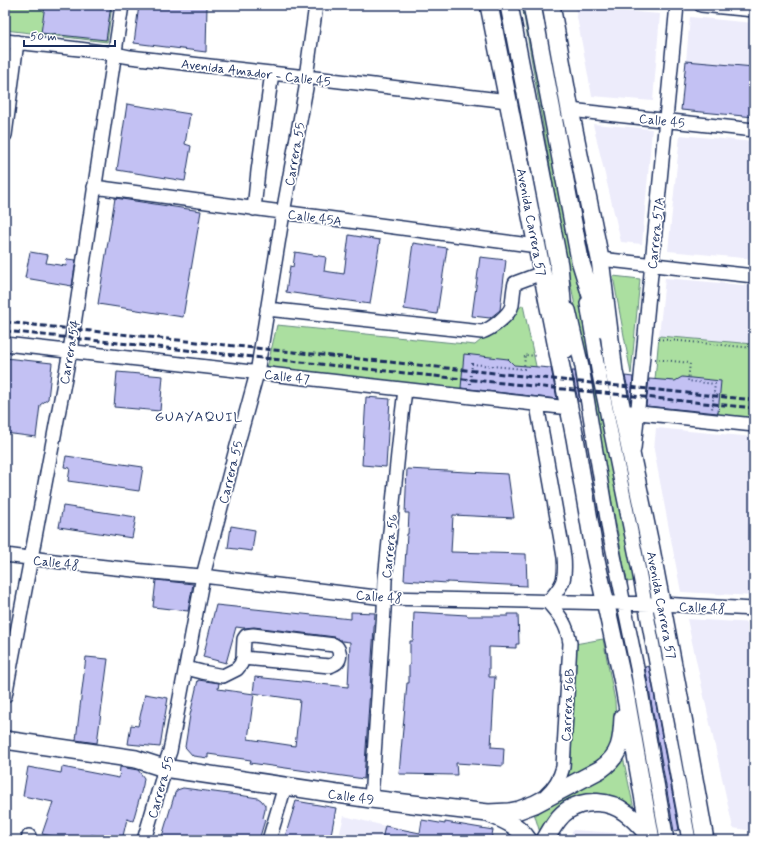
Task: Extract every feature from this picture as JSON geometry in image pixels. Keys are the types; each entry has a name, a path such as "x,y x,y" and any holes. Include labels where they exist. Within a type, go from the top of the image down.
{"main road":[{"name":"Avenida Carrera 57","path":"489,5 575,438 595,555 624,688 650,839"},
{"name":"Avenida Carrera 57","path":"509,5 559,265 575,438"},
{"name":"Avenida Carrera 57","path":"532,5 580,260 614,372 630,412 632,461 653,604 683,715 705,840"},
{"name":"Avenida Carrera 57","path":"553,8 570,110 600,259 614,372"},
{"name":"Calle 49","path":"5,740 136,759 164,768 371,799 488,813 509,812 535,804 609,764 615,757 622,739 624,688"},
{"path":"545,840 553,826 567,810 579,804 592,802 606,803 625,812 637,822 650,839"},
{"path":"488,813 506,820 517,827 524,833 528,840"}],"street":[{"name":"Carrera 54","path":"5,696 70,351 122,5"},
{"name":"Carrera 55","path":"144,840 170,751 204,576 257,373 283,213 306,88 306,77 316,5"},
{"name":"Carrera 57A","path":"630,412 644,338 677,5"},
{"path":"701,5 754,10"},
{"name":"Avenida Amador - Calle 45","path":"11,41 130,57 508,101"},
{"path":"5,135 11,41"},
{"path":"254,209 272,73"},
{"name":"Calle 45","path":"570,110 754,130"},
{"name":"Calle 45A","path":"94,187 537,246"},
{"path":"600,259 754,276"},
{"path":"580,260 598,369 653,604 689,840"},
{"path":"559,265 582,367 610,530 637,668 667,840"},
{"path":"267,308 482,332 490,328 510,310 515,283 542,273"},
{"name":"Calle 47","path":"5,344 569,408"},
{"name":"Carrera 56","path":"371,799 385,580 405,390"},
{"path":"537,405 565,569 561,585 548,602"},
{"path":"630,412 754,425"},
{"name":"Calle 48","path":"5,555 178,575 204,576 384,598 624,603 754,609"},
{"name":"Carrera 56B","path":"535,804 555,785 563,767 570,643 569,633 565,624 548,602"},
{"path":"187,664 225,668 231,672 237,669 241,664 243,658 244,639 246,636 253,635 334,645 339,650 339,659 336,663 330,666 243,658"},
{"path":"270,840 285,786"}],"path":[{"path":"644,338 754,348"},
{"path":"470,385 472,364 524,369 524,355 538,356"},
{"path":"655,359 690,362 688,381 715,384 712,410"}],"shaded area":[{"path":"575,7 660,14 653,101 592,96"},
{"path":"690,17 754,23 754,67 686,61"},
{"path":"593,124 652,129 642,244 621,242"},
{"path":"680,135 754,142 754,259 668,251"},
{"path":"665,278 754,286 754,344 659,336"},
{"path":"656,428 754,437 754,596 681,592 654,450"},
{"path":"687,619 754,623 754,831 733,828"},
{"path":"344,816 385,826 382,840 338,840"},
{"path":"573,830 631,834 632,840 568,840"}],"green space":[{"path":"5,5 112,5 107,42 5,30"},
{"path":"522,5 526,5 634,581 627,582 567,264"},
{"path":"613,276 640,279 631,374"},
{"path":"523,305 543,399 267,368 277,325 475,345"},
{"path":"659,336 754,344 754,421 652,412"},
{"path":"603,639 615,701 616,723 612,747 603,757 567,777 571,760 575,644"},
{"path":"623,757 634,809 595,796 541,836 534,813 602,777"}],"building":[{"path":"45,5 111,5 106,40 41,33"},
{"path":"139,5 207,5 206,52 134,43"},
{"path":"686,61 754,67 754,117 681,110"},
{"path":"127,104 190,114 185,144 191,146 185,181 117,170"},
{"path":"115,198 201,211 183,317 98,304"},
{"path":"349,235 380,240 370,304 286,292 290,266 293,267 295,252 326,257 324,271 344,274"},
{"path":"413,243 447,248 437,314 404,309"},
{"path":"30,252 48,255 46,263 66,266 67,259 76,260 72,286 25,278"},
{"path":"480,257 506,260 500,310 490,318 472,316"},
{"path":"464,354 508,359 514,365 551,368 557,399 461,388"},
{"path":"5,358 52,363 48,399 40,405 36,437 5,433"},
{"path":"572,371 575,371 580,402 578,401"},
{"path":"117,372 163,376 160,411 114,407"},
{"path":"625,376 633,377 631,402"},
{"path":"682,377 721,381 718,413 646,406 649,379 675,381"},
{"path":"366,397 390,399 386,467 362,465"},
{"path":"66,456 143,467 139,491 68,481 70,468 64,467"},
{"path":"407,469 508,474 514,518 453,515 451,552 526,554 527,586 404,580 409,513 405,513"},
{"path":"63,506 136,517 132,538 59,527"},
{"path":"231,526 255,530 252,551 228,548"},
{"path":"156,580 193,584 188,611 153,607"},
{"path":"216,605 351,619 351,612 375,613 364,779 250,763 251,760 208,754 208,758 193,756 185,747 198,680 219,683 218,689 254,694 248,739 295,746 300,700 253,693 255,677 348,687 350,642 342,641 335,637 254,627 236,627 226,663 203,657"},
{"path":"414,612 467,616 508,616 508,614 518,614 519,644 516,644 516,648 489,647 489,677 495,677 491,747 504,748 503,766 456,763 457,775 399,774 407,683 409,683 410,641 413,641"},
{"path":"86,657 108,659 97,743 76,740"},
{"path":"649,666 679,830 674,831 645,667"},
{"path":"145,694 168,698 160,747 128,744 131,725 138,726"},
{"path":"28,767 61,773 62,767 119,778 120,767 138,770 144,778 143,785 133,821 127,819 122,840 113,840 113,837 91,835 90,840 70,840 42,834 53,802 23,796"},
{"path":"183,788 258,798 261,800 265,805 263,818 265,820 259,840 161,840 175,793 177,790"},
{"path":"296,801 336,808 330,840 284,840"},
{"path":"422,820 445,824 445,822 493,830 491,840 382,840 385,826 420,833"}],"railway":[{"path":"5,322 754,400"},
{"path":"5,331 754,408"}],"district":[{"name":"GUAYAQUIL","path":"199,416"}]}
